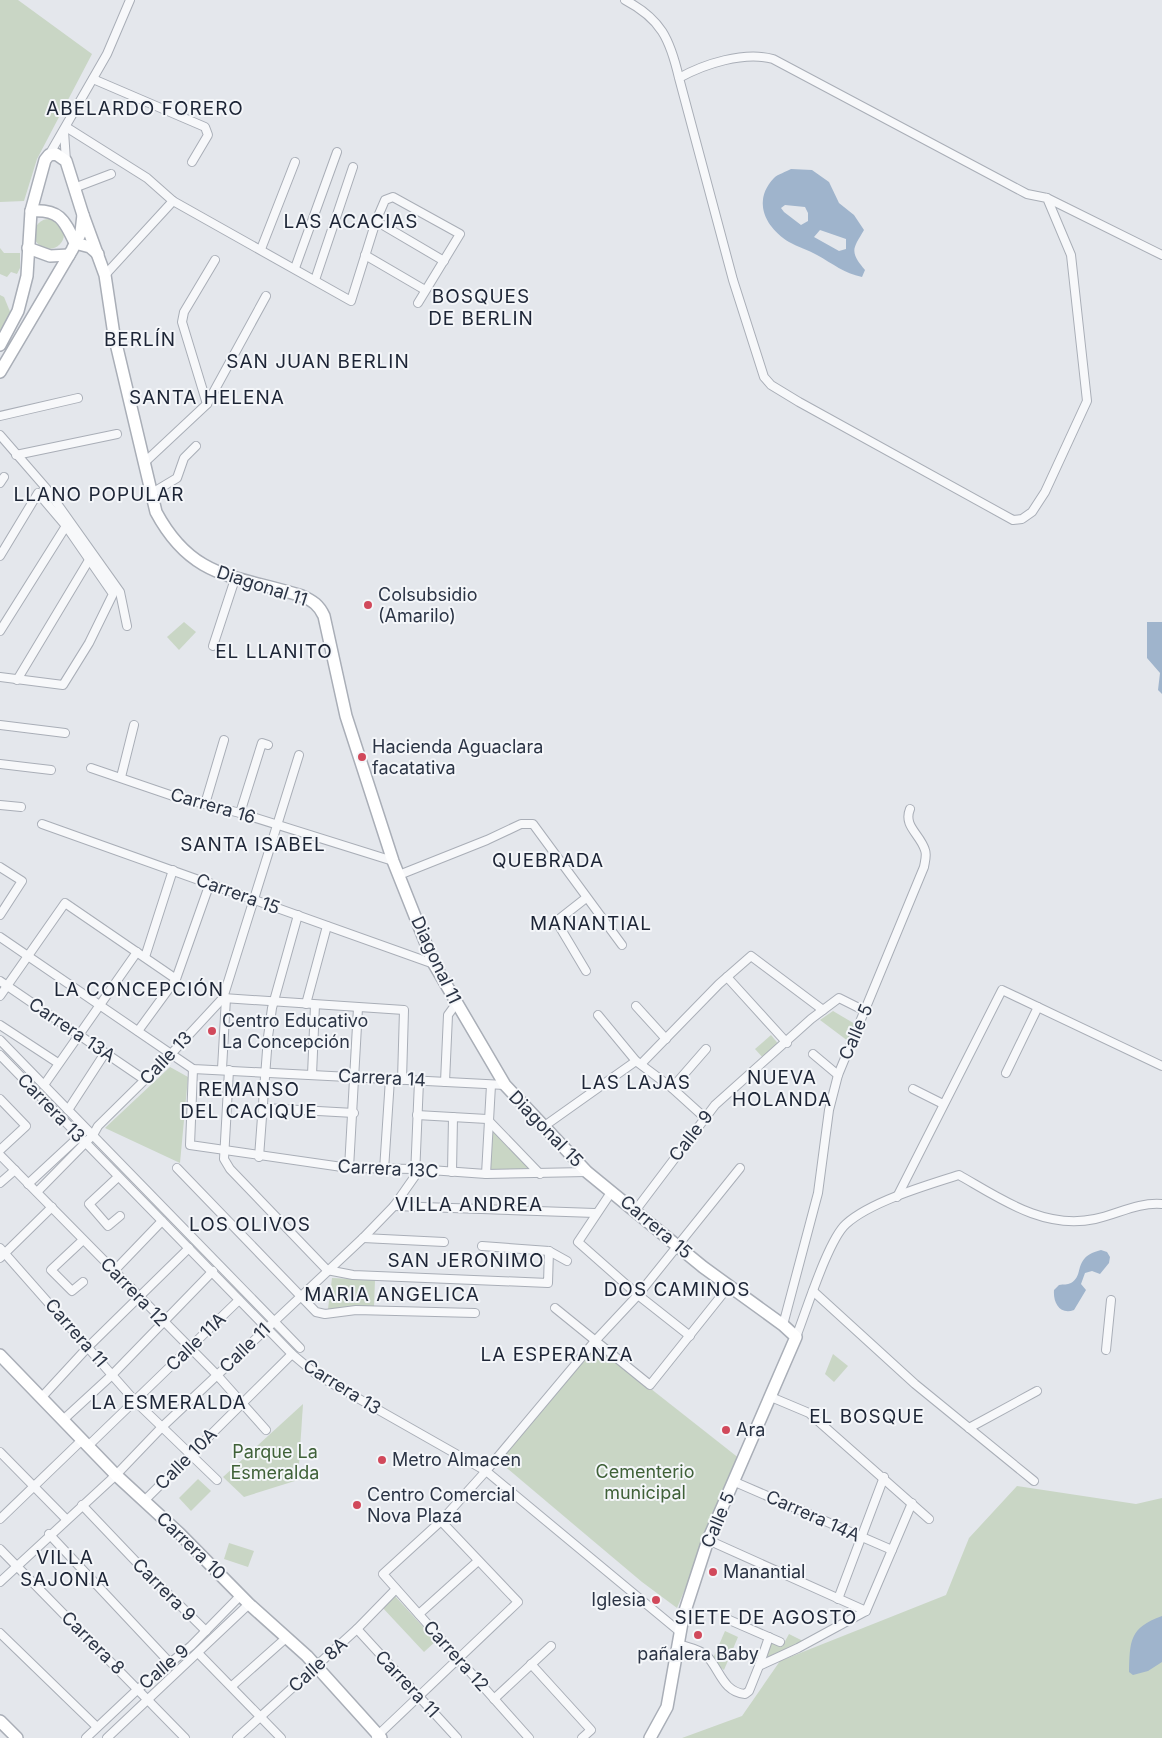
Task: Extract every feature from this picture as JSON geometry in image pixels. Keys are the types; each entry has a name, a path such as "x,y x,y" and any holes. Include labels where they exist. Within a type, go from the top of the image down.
{"street":[{"path":"0,345 18,311 26,276 31,211 45,160 65,128 117,33 130,0"},
{"path":"625,0 645,10 667,39 733,280 764,377 771,385 799,402 1013,520 1022,519 1032,512 1045,492 1087,401 1071,255 1046,198"},
{"path":"679,78 693,70 735,59 764,56 773,59 1027,194 1046,198 1162,255"},
{"path":"93,78 205,127 208,135 192,162"},
{"path":"65,128 66,161"},
{"path":"65,128 147,178 173,200 295,268 351,302 376,221 385,200 393,197 460,234 418,303"},
{"path":"295,268 337,152"},
{"path":"49,155 56,154 66,161"},
{"name":"Diagonal 11","path":"66,161 105,275 114,335 156,512 170,535 204,566 235,579 302,596 312,601 321,609 346,716 393,861 434,964 505,1085"},
{"path":"261,249 295,162"},
{"path":"315,280 353,167"},
{"path":"74,188 111,174"},
{"path":"105,275 173,200"},
{"path":"31,211 51,211 57,214 68,226 75,242 90,247 98,254"},
{"path":"0,372 69,255 81,232 84,215"},
{"path":"376,221 444,261"},
{"path":"28,248 50,256 69,255"},
{"path":"365,255 425,290"},
{"path":"207,404 182,322 184,312 215,260"},
{"path":"144,462 207,404 266,296"},
{"path":"0,416 78,398"},
{"path":"16,455 117,434"},
{"path":"0,435 46,488 120,592 127,626"},
{"path":"152,493 177,478 184,458 196,446"},
{"path":"0,556 38,494 66,526 113,594 89,644 63,685 0,678"},
{"path":"0,631 66,526"},
{"path":"17,680 89,560"},
{"path":"213,646 235,579"},
{"path":"0,725 65,733"},
{"path":"121,777 134,725"},
{"path":"205,804 224,740"},
{"path":"240,813 262,743 268,745"},
{"name":"Calle 13","path":"28,1184 79,1136 90,1132 98,1126 225,998 276,825 299,756"},
{"path":"0,764 51,770"},
{"name":"Carrera 16","path":"91,768 393,861"},
{"path":"0,805 21,807"},
{"name":"Calle 5","path":"783,1324 818,1193 829,1110 838,1075 924,866 926,852 909,824 907,816 910,809"},
{"name":"Carrera 15","path":"42,824 434,964"},
{"path":"399,875 487,840 521,824 533,824 622,945"},
{"path":"0,867 22,881 0,915"},
{"path":"145,957 173,870"},
{"path":"138,1030 176,979 210,883"},
{"path":"586,898 558,920 558,924 586,971"},
{"path":"0,996 3,983 27,955 65,903 176,979"},
{"path":"259,1157 268,1036 298,916"},
{"path":"312,1074 310,1005 327,926"},
{"path":"0,937 193,1068"},
{"path":"44,1085 137,952"},
{"path":"543,1127 639,1063 666,1039 718,984 751,956 823,1010"},
{"path":"727,977 787,1043"},
{"name":"Carrera 13A","path":"3,983 145,1080"},
{"path":"896,1197 1002,990 1162,1066"},
{"path":"402,1080 404,1010 225,998 224,1159 230,1169 327,1270 353,1275 548,1283 549,1251"},
{"name":"Calle 9","path":"635,1211 704,1117 715,1105 823,1010 839,998 865,1011"},
{"path":"445,1082 448,1015 456,1004"},
{"path":"636,1006 666,1039"},
{"path":"1006,1073 1038,1007"},
{"path":"349,1168 354,1113 358,1008"},
{"path":"598,1015 639,1063 672,1088 704,1117"},
{"name":"Carrera 13","path":"0,1025 58,1063"},
{"name":"Carrera 13","path":"0,1040 300,1348"},
{"path":"672,1088 706,1049"},
{"path":"68,1110 105,1053"},
{"path":"814,1054 838,1075"},
{"name":"Carrera 13","path":"0,1055 162,1221 214,1271 239,1300 292,1354 317,1375 486,1471 679,1638 707,1656 727,1686 738,1694 745,1694 749,1691 759,1666"},
{"name":"Carrera 14","path":"193,1068 505,1085"},
{"name":"Carrera 13C","path":"193,1068 190,1145 259,1157 349,1168 416,1169 486,1174 587,1172"},
{"path":"384,1170 390,1079"},
{"path":"416,1169 419,1080"},
{"path":"486,1174 487,1119 491,1085"},
{"name":"Diagonal 15","path":"505,1085 587,1172"},
{"path":"913,1089 943,1104"},
{"path":"0,1099 26,1126 0,1150"},
{"path":"264,1108 354,1113"},
{"path":"417,1115 487,1119 540,1174"},
{"path":"452,1172 453,1117"},
{"name":"Calle 13","path":"37,1192 85,1143 90,1132"},
{"name":"Carrera 12","path":"0,1155 138,1298 217,1375 266,1430"},
{"path":"177,1168 316,1312 325,1314 356,1310 475,1314"},
{"path":"378,1737 518,1602 441,1521 486,1471 595,1341 638,1295 740,1168"},
{"name":"Calle 11","path":"0,1582 49,1534 116,1475 162,1427 363,1238 394,1206 411,1184 416,1169"},
{"path":"0,1183 15,1170"},
{"name":"Carrera 15","path":"587,1172 729,1286 783,1324 796,1337"},
{"path":"118,1176 89,1204 108,1226 120,1216"},
{"path":"796,1337 813,1291 833,1244 844,1224 863,1212 914,1188 958,1176 1036,1217 1069,1221 1094,1219 1149,1203 1162,1204"},
{"path":"612,1191 578,1238 580,1244 638,1295 690,1336"},
{"path":"394,1206 595,1214"},
{"path":"2,1253 52,1207"},
{"path":"113,1272 162,1221"},
{"path":"363,1238 444,1242"},
{"path":"82,1282 72,1291 51,1270 83,1240"},
{"path":"482,1246 549,1251 567,1261"},
{"path":"42,1398 88,1347 189,1248"},
{"name":"Carrera 11","path":"2,1253 135,1401 217,1480"},
{"path":"63,1420 112,1375 214,1271"},
{"path":"555,1308 650,1385 729,1286"},
{"path":"813,1291 915,1384 1034,1481"},
{"name":"Calle 11A","path":"0,1519 34,1487 135,1401 239,1300"},
{"path":"1106,1350 1111,1300"},
{"name":"Calle 5","path":"650,1738 667,1707 679,1638 708,1540 735,1482 796,1337"},
{"name":"Calle 10A","path":"144,1501 292,1354"},
{"name":"Carrera 10","path":"0,1355 116,1475 316,1667 378,1737"},
{"path":"969,1428 1037,1391"},
{"path":"771,1397 809,1413 930,1519"},
{"path":"0,1452 66,1519"},
{"path":"838,1599 884,1478"},
{"name":"Carrera 14A","path":"735,1482 892,1550"},
{"path":"759,1666 798,1648 866,1611 912,1503"},
{"name":"Carrera 9","path":"82,1504 142,1568 206,1631"},
{"name":"Carrera 12","path":"441,1521 383,1574 529,1738"},
{"path":"49,1534 170,1664"},
{"path":"708,1540 866,1611"},
{"name":"Carrera 8","path":"0,1549 185,1738"},
{"path":"419,1614 478,1561"},
{"name":"Calle 8A","path":"237,1738 357,1629 396,1589"},
{"name":"Calle 9","path":"86,1738 138,1689 245,1599"},
{"name":"Calle 9","path":"107,1738 198,1654 245,1599"},
{"path":"727,1619 780,1642"},
{"name":"Carrera 11","path":"357,1629 457,1738"},
{"path":"0,1633 97,1727"},
{"path":"759,1666 769,1637"},
{"path":"232,1686 286,1638"},
{"path":"494,1699 551,1646"},
{"path":"198,1654 232,1686 281,1738"},
{"path":"531,1664 591,1730 582,1738"},
{"path":"0,1721 16,1738"}],"green space":[{"path":"0,0 18,0 92,54 37,159 24,201 0,202"},
{"path":"49,219 60,223 64,234 60,245 49,249 38,245 34,234 38,223"},
{"path":"0,248 4,253 20,253 20,268 17,274 11,272 7,277 0,274"},
{"path":"0,295 4,297 11,314 0,331"},
{"path":"184,622 196,632 179,650 167,637"},
{"path":"833,1011 855,1024 848,1041 820,1020"},
{"path":"771,1035 780,1046 764,1059 755,1049"},
{"path":"170,1067 188,1077 180,1163 105,1128"},
{"path":"491,1129 531,1171 489,1169"},
{"path":"332,1278 375,1280 374,1307 328,1309"},
{"name":"Cementerio municipal","path":"594,1344 740,1459 677,1608 642,1582 496,1459"},
{"path":"833,1354 848,1366 834,1382 825,1374"},
{"name":"Parque La Esmeralda","path":"303,1404 298,1480 244,1497 223,1477"},
{"path":"198,1479 211,1491 191,1511 179,1498"},
{"path":"1017,1486 1136,1504 1162,1498 1162,1738 682,1738 742,1716 780,1661 946,1595 969,1538"},
{"path":"229,1543 254,1551 248,1567 224,1559"},
{"path":"394,1595 436,1641 424,1652 381,1606"},
{"path":"725,1631 738,1637 724,1670 712,1661"},
{"path":"789,1634 803,1641 767,1661 760,1660 770,1639 783,1645"}],"water":[{"path":"791,169 812,170 829,182 839,203 854,215 864,230 854,250 865,270 862,277 844,271 814,253 789,242 773,229 764,213 764,196 767,187 774,178","holes":["785,205 805,207 808,213 808,221 801,225 784,212 781,208","820,230 846,239 846,249 839,251 814,237"]},
{"path":"1147,622 1162,622 1162,694 1158,690 1160,673 1147,658"},
{"path":"1101,1250 1107,1252 1110,1257 1109,1263 1100,1274 1092,1271 1085,1273 1081,1284 1086,1290 1074,1310 1065,1311 1058,1307 1054,1290 1059,1285 1070,1284 1075,1280 1082,1261 1092,1253"},
{"path":"1162,1616 1162,1662 1148,1671 1133,1675 1129,1672 1131,1644 1134,1637 1143,1625"}],"place":[{"name":"Colsubsidio (Amarilo)","path":"368,605"},
{"name":"Hacienda Aguaclara facatativa","path":"362,757"},
{"name":"Centro Educativo La Concepción","path":"212,1031"},
{"name":"Ara","path":"726,1430"},
{"name":"Metro Almacen","path":"382,1460"},
{"name":"Centro Comercial Nova Plaza","path":"357,1505"},
{"name":"Manantial","path":"713,1572"},
{"name":"Iglesia","path":"656,1600"},
{"name":"pañalera Baby","path":"698,1635"}],"district":[{"name":"ABELARDO FORERO","path":"145,108"},
{"name":"LAS ACACIAS","path":"351,221"},
{"name":"BOSQUES DE BERLIN","path":"481,307"},
{"name":"BERLÍN","path":"140,339"},
{"name":"SAN JUAN BERLIN","path":"318,361"},
{"name":"SANTA HELENA","path":"207,397"},
{"name":"LLANO POPULAR","path":"99,494"},
{"name":"EL LLANITO","path":"274,651"},
{"name":"SANTA ISABEL","path":"253,844"},
{"name":"QUEBRADA","path":"548,860"},
{"name":"MANANTIAL","path":"591,923"},
{"name":"LA CONCEPCIÓN","path":"139,989"},
{"name":"LAS LAJAS","path":"636,1082"},
{"name":"NUEVA HOLANDA","path":"782,1088"},
{"name":"REMANSO DEL CACIQUE","path":"249,1100"},
{"name":"VILLA ANDREA","path":"469,1204"},
{"name":"LOS OLIVOS","path":"250,1224"},
{"name":"SAN JERONIMO","path":"466,1260"},
{"name":"DOS CAMINOS","path":"677,1289"},
{"name":"MARIA ANGELICA","path":"392,1294"},
{"name":"LA ESPERANZA","path":"557,1354"},
{"name":"LA ESMERALDA","path":"169,1402"},
{"name":"EL BOSQUE","path":"867,1416"},
{"name":"VILLA SAJONIA","path":"65,1568"},
{"name":"SIETE DE AGOSTO","path":"766,1617"}]}
